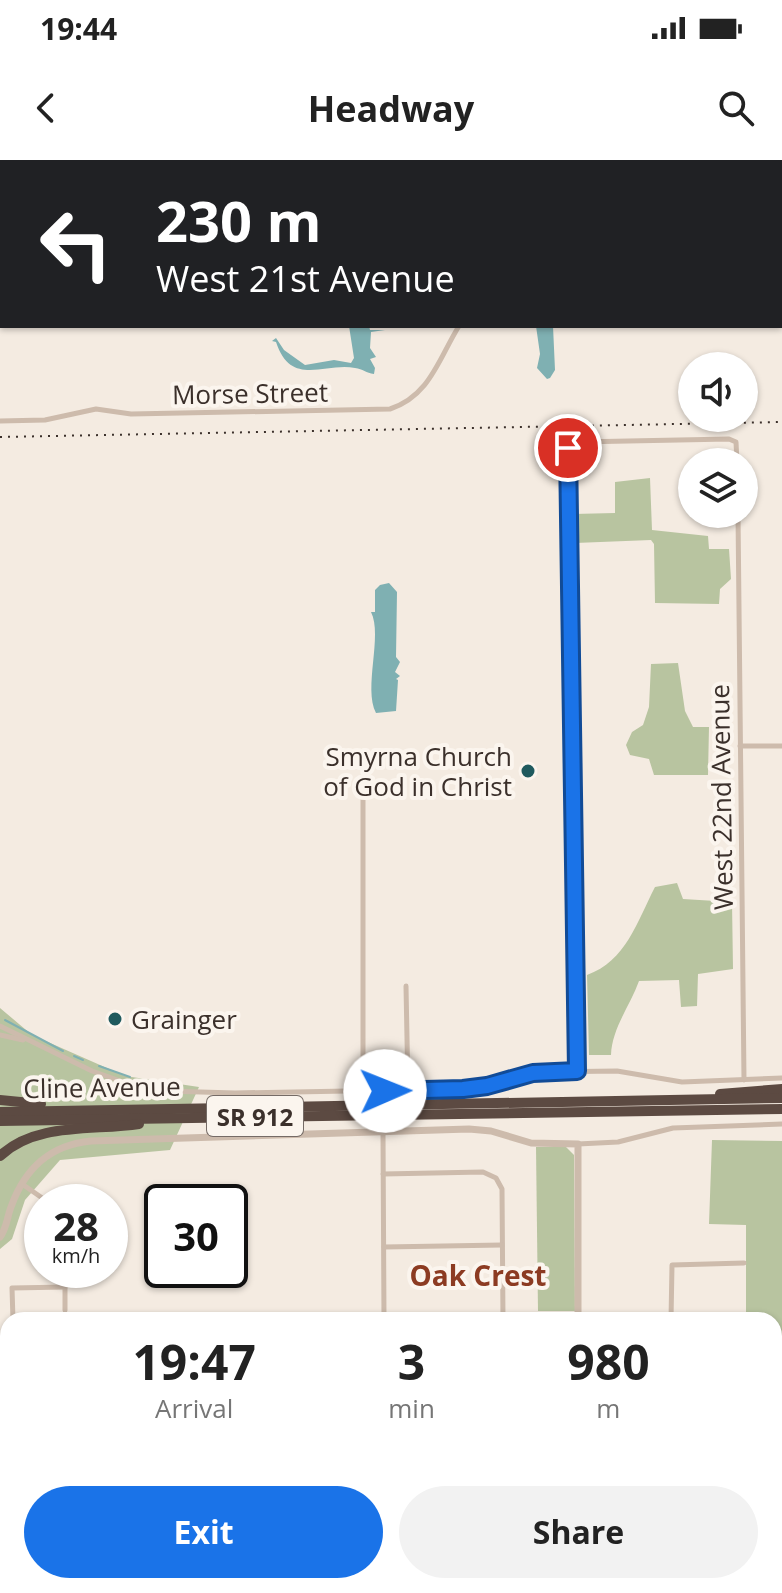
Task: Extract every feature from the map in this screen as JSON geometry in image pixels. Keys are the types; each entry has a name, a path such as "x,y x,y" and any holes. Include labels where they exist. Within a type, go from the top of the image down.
{"highway":[{"path":"702,1100 727,1092 782,1089"},
{"name":"Cline Avenue","path":"0,1112 782,1098"},
{"path":"0,1100 18,1104 155,1108"},
{"name":"Cline Avenue","path":"0,1121 782,1109"},
{"path":"0,1156 27,1138 49,1132 183,1117"}],"street":[{"name":"Morse Street","path":"0,421 45,420 96,409 131,414 390,409 407,401 426,385 458,328"},
{"path":"577,1071 567,486 569,445 578,442 729,439 735,441 736,448"},
{"name":"West 22nd Avenue","path":"738,528 744,1080"},
{"path":"740,746 782,746"},
{"path":"363,782 363,1091"},
{"path":"406,986 408,1090"},
{"name":"Cline Avenue","path":"0,1026 92,1071 123,1082 166,1091 235,1093 476,1087 533,1073 577,1071 617,1071 682,1082 782,1078"},
{"name":"Cline Avenue","path":"0,1035 31,1042"},
{"path":"0,1237 21,1184 33,1167 47,1155 78,1143 481,1129 531,1143 578,1144 618,1142 673,1128 782,1124"},
{"path":"383,1132 384,1312"},
{"path":"578,1144 578,1312"},
{"path":"383,1174 483,1172 496,1178 502,1189 503,1312"},
{"path":"384,1247 502,1245"},
{"path":"671,1312 672,1265 744,1263"},
{"path":"13,1312 12,1288 24,1288"},
{"path":"65,1288 65,1310"}],"green space":[{"path":"650,478 652,530 708,536 709,549 729,549 731,579 720,589 719,604 655,603 654,544 651,540 575,543 573,514 615,513 615,482"},
{"path":"678,663 685,711 693,727 709,727 708,775 654,775 649,759 630,755 626,745 632,732 643,725 649,707 651,664"},
{"path":"677,883 683,899 732,902 733,969 698,974 697,1006 681,1007 679,980 639,981 618,1026 611,1055 589,1055 587,975 600,969 621,950 655,887"},
{"path":"0,1008 32,1035 125,1076 199,1087 170,1150 60,1160 39,1184 24,1184 24,1203 12,1239 0,1249"},
{"path":"712,1140 782,1141 782,1312 746,1312 746,1225 709,1224"},
{"path":"536,1147 566,1147 574,1155 575,1311 538,1311"}],"water":[{"path":"349,328 385,330 371,332 370,348 376,357 370,359 375,368 374,374 344,367 300,369 290,365 276,342 272,341 276,338 284,350 305,365 334,360 351,363 354,358"},
{"path":"536,328 553,328 555,370 550,378 547,379 537,368 540,354"},
{"path":"389,583 397,592 396,657 400,662 395,672 400,676 396,679 396,711 376,713 371,690 375,634 371,612 375,612 375,590"}],"waterway":[{"path":"5,1020 63,1051"},
{"path":"74,1056 83,1060"},
{"path":"99,1066 130,1077"},
{"path":"141,1080 172,1086"}],"railway":[{"path":"0,437 782,422"}],"place":[{"name":"Smyrna Church of God in Christ","path":"528,771"},
{"name":"Grainger","path":"115,1019"}],"district":[{"name":"Oak Crest","path":"478,1275"}],"route":[{"path":"385,1091 463,1089 487,1086 533,1073 577,1071 568,448"}]}
